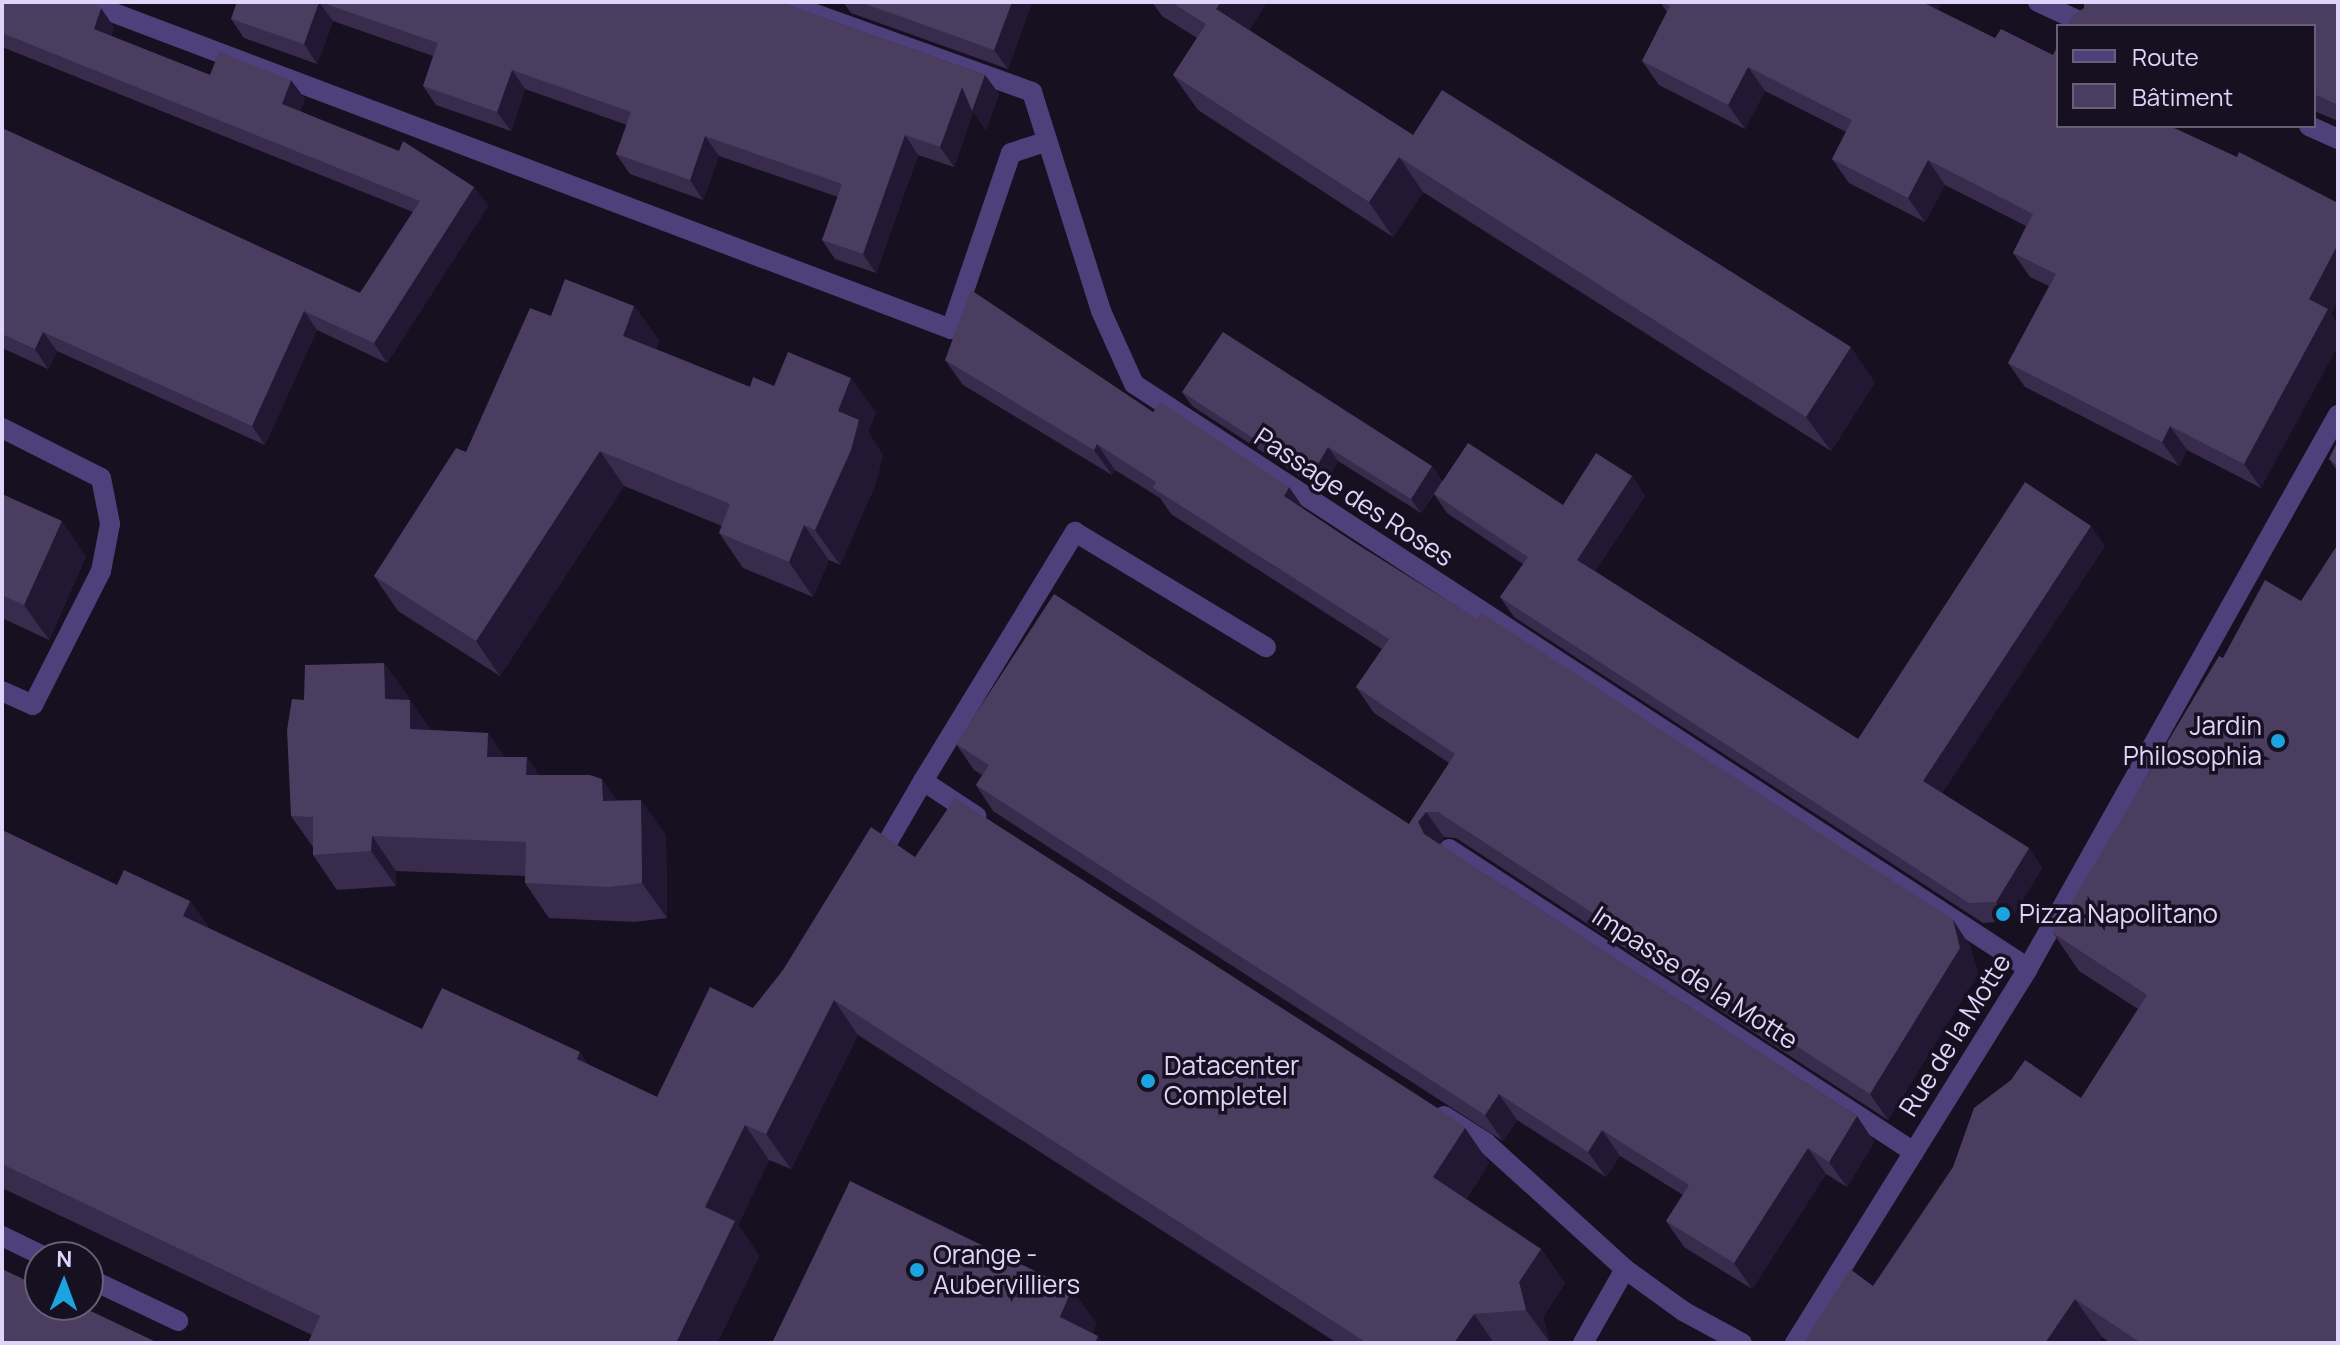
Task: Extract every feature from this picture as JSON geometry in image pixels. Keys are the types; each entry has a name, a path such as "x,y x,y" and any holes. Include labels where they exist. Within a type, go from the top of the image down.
{"street":[{"path":"85,2 951,329 1011,153 1047,141"},
{"name":"Passage des Roses","path":"782,2 1032,92 1101,311 1134,384 2028,968"},
{"path":"2038,2 2086,24"},
{"path":"2313,128 2338,139"},
{"name":"Rue de la Motte","path":"1795,1343 2028,968 2338,415"},
{"path":"2,428 101,478 110,524 101,571 33,705 2,691"},
{"path":"867,876 1075,532 1266,647"},
{"path":"923,781 990,824"},
{"name":"Impasse de la Motte","path":"1449,849 1914,1152"},
{"path":"1432,1108 1485,1142 1625,1269 1683,1311 1742,1343"},
{"path":"2,1236 24,1247"},
{"path":"1583,1343 1625,1269"},
{"path":"104,1286 178,1321"}],"building":[{"path":"2,2 87,2 101,8 94,29 210,75 219,52 291,80 282,104 399,151 403,141 474,187 374,343 304,311 252,426 43,332 35,349 2,334 2,128 360,293 420,201 2,33"},
{"path":"237,2 319,2 304,44 231,19"},
{"path":"320,2 779,2 985,75 972,111 962,87 940,147 905,135 863,254 822,240 842,184 705,136 690,180 616,154 631,112 512,70 497,112 423,86 438,43"},
{"path":"860,2 1012,2 994,50"},
{"path":"1171,2 1221,2 1216,9 1413,135 1442,90 1851,347 1806,417 1399,157 1369,202 1173,75 1206,24"},
{"path":"1662,2 1922,2 1995,38 2001,29 2053,55 2056,49 2056,128 2174,128 2237,157 2239,152 2338,203 2338,244 2309,299 2328,309 2244,464 2170,426 2162,442 2008,363 2056,274 2013,253 2033,214 1928,160 1908,198 1832,159 1852,120 1748,67 1728,105 1642,61 1670,6"},
{"path":"2084,2 2338,2 2338,105 2316,95 2316,24 2068,24 2073,15 2084,8"},
{"path":"565,279 634,306 623,336 750,387 753,377 774,386 788,352 851,378 838,411 859,420 851,450 815,530 804,525 789,562 719,533 730,504 600,451 476,641 374,576 456,448 466,452 530,308 551,316"},
{"path":"971,290 1153,412 1160,402 1289,487 1284,496 1355,543 1477,619 1482,613 1953,920 1960,948 1870,1094 1438,812 1426,812 1418,822 1424,834 1857,1116 1829,1162 1808,1148 1734,1263 1666,1221 1689,1185 1602,1130 1588,1152 1499,1094 1485,1115 976,785 989,765 956,744 1054,594 1409,824 1455,754 1356,687 1389,639 1153,488 1156,482 1097,444 1094,450 945,360"},
{"path":"1223,332 1432,466 1411,499 1328,447 1311,476 1182,392"},
{"path":"2338,441 2338,466 2329,459"},
{"path":"1468,443 1563,505 1596,453 1632,476 1577,560 1858,739 2025,482 2091,526 1923,781 2029,848 1996,902 1969,903 1500,597 1528,557 1434,494"},
{"path":"2,494 62,521 24,605 2,595"},
{"path":"2338,544 2338,1343 2141,1343 2075,1299 2045,1343 1804,1343 1850,1269 1873,1286 1953,1167 1974,1108 2011,1080 2025,1060 2081,1098 2147,995 2053,933 2219,656 2223,658 2265,580 2301,601"},
{"path":"384,663 385,699 410,700 410,729 488,733 487,757 527,757 526,775 590,775 602,779 603,801 641,800 642,883 609,887 525,883 526,842 372,836 371,851 313,855 313,817 291,816 287,730 292,699 304,700 305,665"},
{"path":"955,798 1465,1128 1433,1177 1541,1249 1519,1282 1526,1310 1474,1314 1454,1343 1367,1343 834,1000 766,1134 745,1125 705,1207 735,1221 676,1343 308,1343 320,1316 2,1164 2,830 117,885 124,870 190,901 183,916 422,1029 442,988 580,1052 577,1059 657,1097 710,987 753,1008 783,970 871,827 915,857"},
{"name":"Orange - Aubervilliers","path":"850,1181 1072,1289 1060,1317 1098,1336 1095,1343 772,1343"},
{"path":"2,1269 24,1279 24,1321 104,1321 104,1317 154,1341 153,1343 2,1343"}],"place":[{"name":"Jardin Philosophia","path":"2278,741"},
{"name":"Pizza Napolitano","path":"2003,914"},
{"name":"Datacenter Completel","path":"1148,1081"},
{"name":"Orange - Aubervilliers","path":"917,1270"}]}
